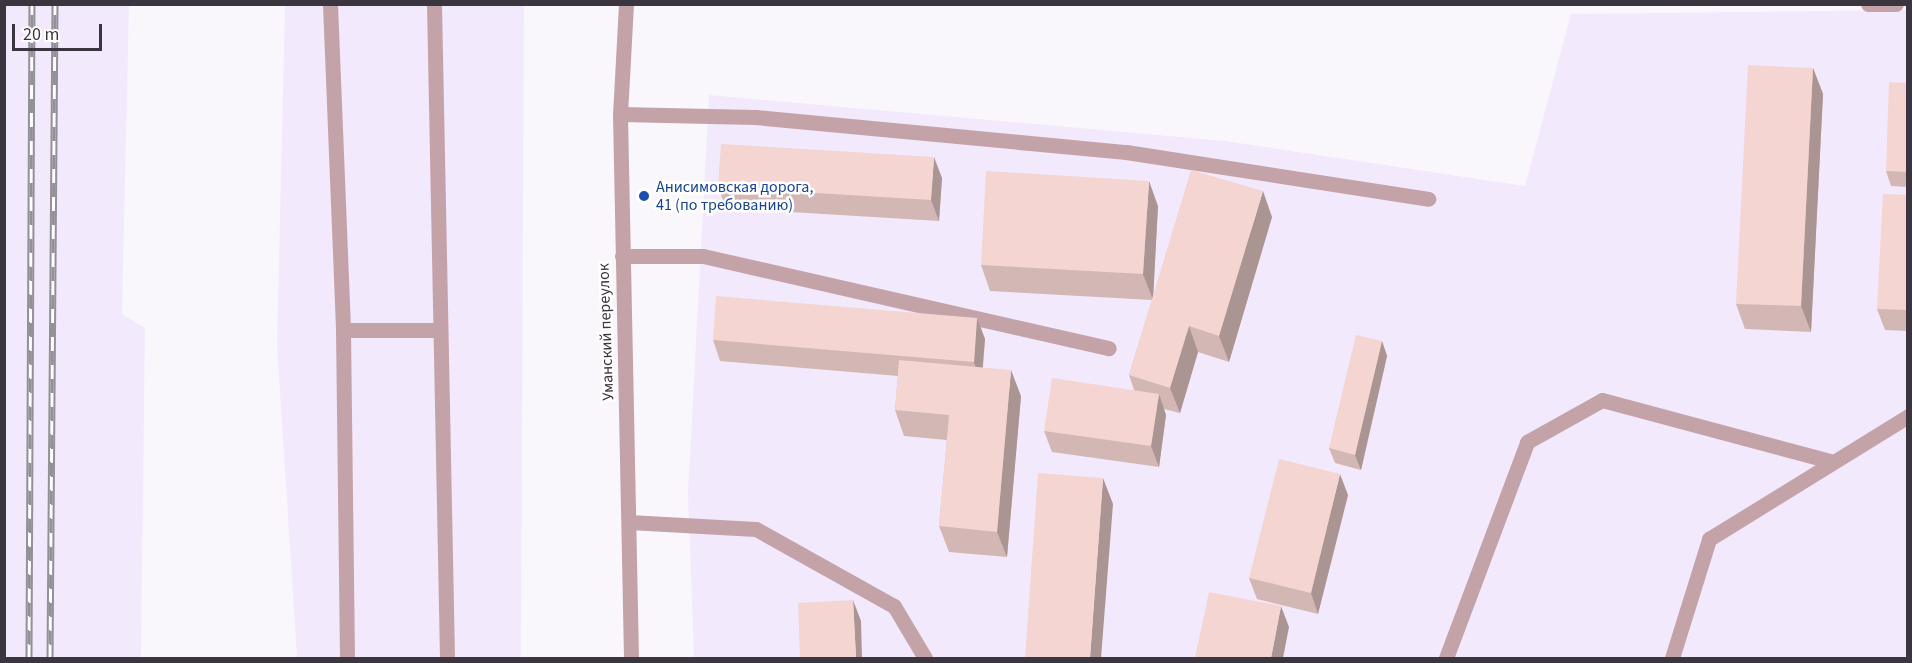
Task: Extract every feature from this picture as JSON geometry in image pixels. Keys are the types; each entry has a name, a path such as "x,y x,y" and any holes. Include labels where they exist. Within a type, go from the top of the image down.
{"street":[{"path":"330,4 343,330 347,658"},
{"path":"434,4 447,658"},
{"name":"Уманский переулок","path":"626,4 620,114 630,658"},
{"path":"1868,4 1896,4"},
{"path":"620,114 755,117 1126,152 1428,199"},
{"path":"622,256 703,256 1109,348"},
{"path":"343,330 439,330"},
{"path":"1446,658 1527,442 1602,400 1833,462"},
{"path":"1672,658 1710,539 1908,416"},
{"path":"629,522 756,529 894,606 925,658"}],"shaded area":[{"path":"4,5 129,5 122,314 145,328 141,658 5,658"},
{"path":"285,5 524,5 521,658 297,658 277,345"},
{"path":"1907,10 1907,658 694,658 688,494 709,95 1225,141 1525,186 1571,14"}],"building":[{"path":"1748,65 1813,68 1801,306 1736,304"},
{"path":"1889,82 1908,83 1908,172 1886,171"},
{"path":"721,144 934,157 931,200 718,187"},
{"path":"1191,170 1263,191 1219,336 1189,326 1170,388 1129,375"},
{"path":"986,171 1149,181 1143,274 981,265"},
{"path":"1883,194 1908,195 1908,310 1877,309"},
{"path":"716,296 977,318 974,362 713,340"},
{"path":"1356,335 1382,341 1355,455 1329,448"},
{"path":"899,360 1011,370 997,532 939,526 949,415 895,410"},
{"path":"1052,378 1159,394 1151,446 1044,431"},
{"path":"1279,459 1340,474 1311,593 1249,578"},
{"path":"1038,473 1103,478 1090,658 1025,658"},
{"path":"1209,592 1281,606 1271,658 1195,658"},
{"path":"853,600 856,658 800,658 798,603"}],"railway":[{"path":"29,658 32,4"},
{"path":"50,658 55,4"}],"place":[{"name":"Анисимовская дорога, 41 (по требованию)","path":"644,196"}]}
